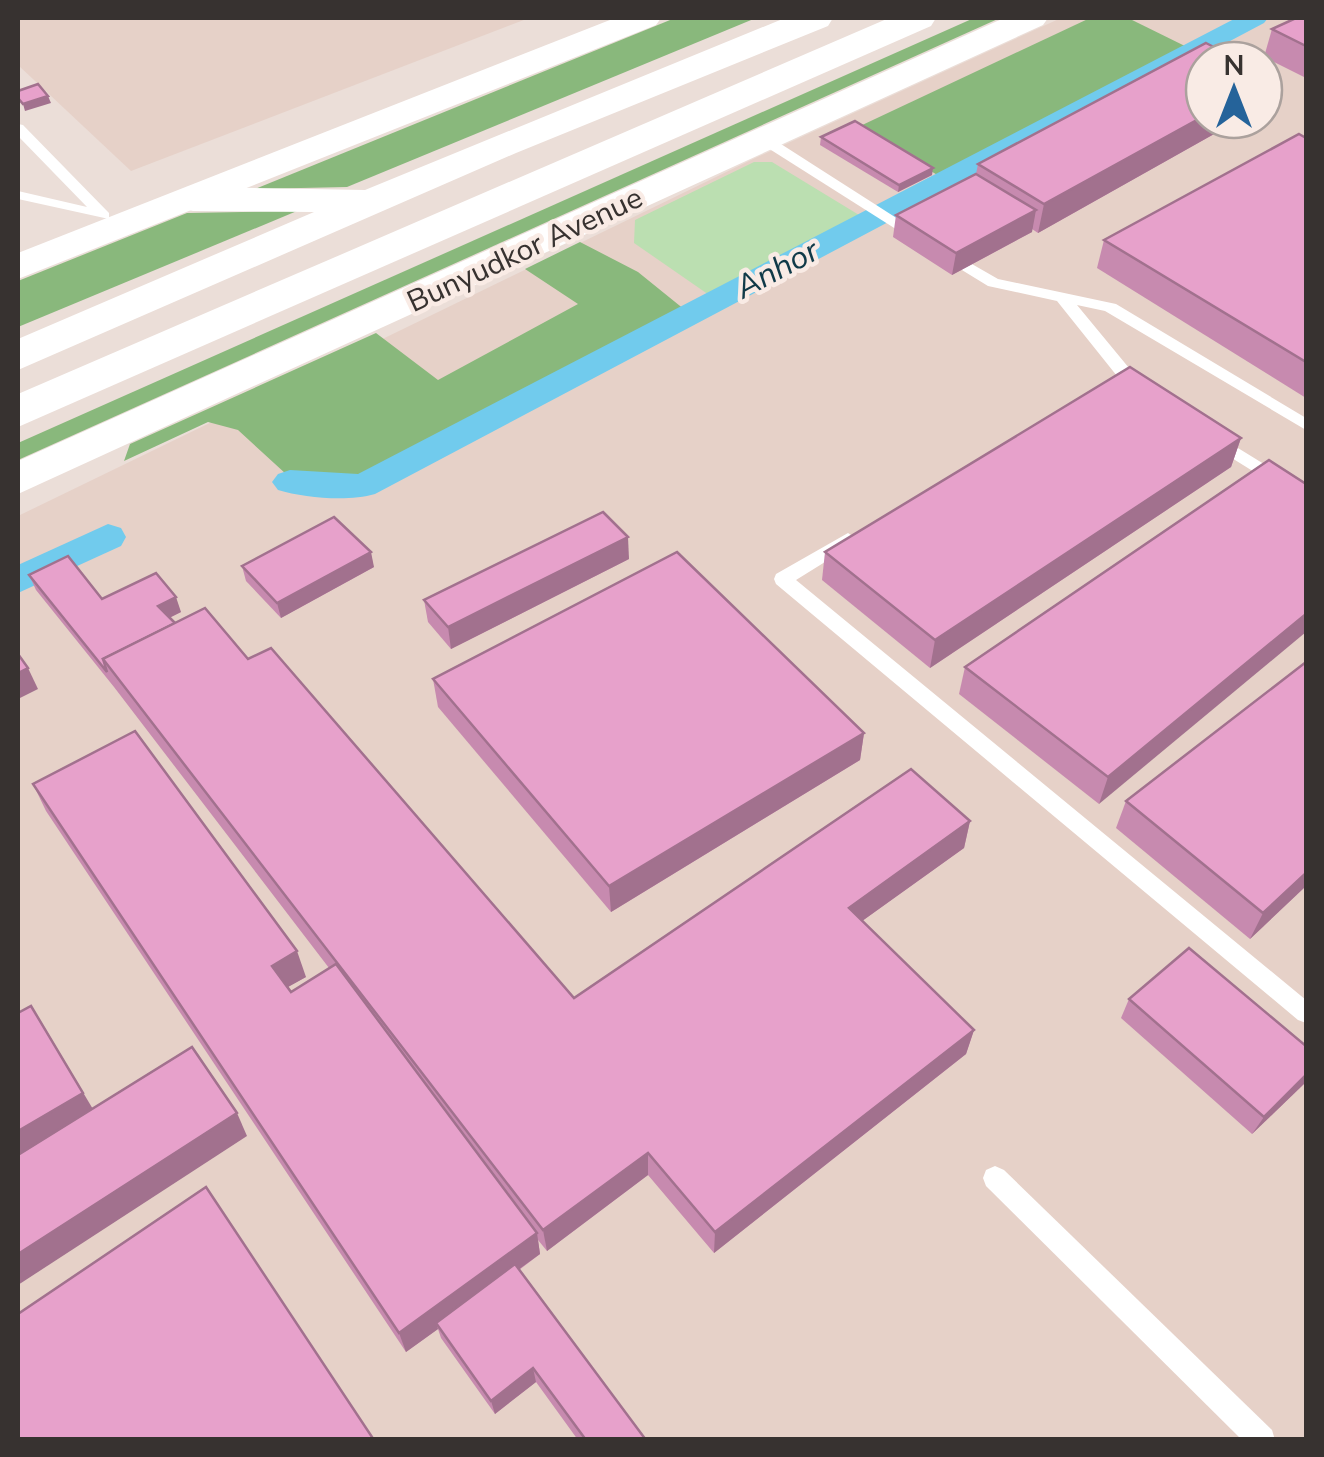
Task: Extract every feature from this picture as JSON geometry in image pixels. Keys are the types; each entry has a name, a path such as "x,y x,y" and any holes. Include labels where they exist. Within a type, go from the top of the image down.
{"main road":[{"path":"18,356 502,145 815,18"},
{"name":"Bunyudkor Avenue","path":"18,412 918,18"},
{"path":"193,199 379,200"}],"street":[{"path":"18,267 109,222 193,199 644,18"},
{"name":"Bunyudkor Avenue","path":"18,479 1031,18"}],"lane":[{"path":"18,128 109,222"},
{"path":"765,140 992,283 1110,307 1306,425"},
{"path":"18,196 109,222"},
{"path":"1063,298 1115,377 1160,405"},
{"path":"1193,426 1302,490"},
{"path":"868,527 783,579 1306,1014"},
{"path":"995,1178 1262,1440"}],"shaded area":[{"path":"18,18 529,18 131,171 18,65"},
{"path":"1061,18 1306,18 1306,1439 18,1440 18,516 751,160"}],"green space":[{"path":"675,18 756,18 347,187 255,189"},
{"path":"974,18 1000,18 18,460 18,443"},
{"path":"1090,18 1128,18 1184,46 1184,53 939,176 858,127"},
{"path":"754,162 772,162 864,218 712,297 634,243 635,220"},
{"path":"297,211 18,327 18,281 187,213"},
{"path":"580,242 638,272 685,310 360,475 286,474 238,430 208,422 124,461 130,444 376,333 438,380 578,304 525,269"}],"building":[{"path":"1296,18 1306,18 1306,46 1272,29"},
{"path":"1184,55 1184,127 1044,204 978,164"},
{"path":"38,84 48,96 23,104 18,91"},
{"path":"855,121 933,168 899,185 821,137"},
{"path":"1299,134 1306,138 1306,362 1104,240"},
{"path":"976,174 1036,210 956,253 896,215"},
{"path":"1130,367 1241,438 935,640 825,552"},
{"path":"1269,460 1306,484 1306,614 1108,777 965,667"},
{"path":"603,512 628,537 448,627 424,600"},
{"path":"334,517 371,552 277,603 242,566"},
{"path":"677,552 864,733 609,886 433,679"},
{"path":"68,556 102,599 156,573 176,597 158,606 175,623 103,659 107,672 29,575"},
{"path":"205,608 248,659 271,648 574,998 911,769 970,821 849,908 974,1030 715,1232 648,1153 543,1230 103,659"},
{"path":"18,654 28,668 18,673"},
{"path":"1306,662 1306,873 1263,913 1126,801"},
{"path":"135,731 297,951 272,966 291,992 336,964 537,1233 399,1333 33,784"},
{"path":"1189,948 1306,1046 1306,1075 1264,1117 1129,999"},
{"path":"31,1006 83,1093 18,1131 18,1013"},
{"path":"192,1047 237,1113 18,1254 18,1155"},
{"path":"206,1187 374,1440 18,1440 18,1314"},
{"path":"515,1264 646,1440 586,1440 533,1368 491,1401 436,1323"}],"waterway":[{"name":"Anhor","path":"290,482 363,486 1255,18"},
{"name":"Anhor","path":"18,580 108,537"}]}
